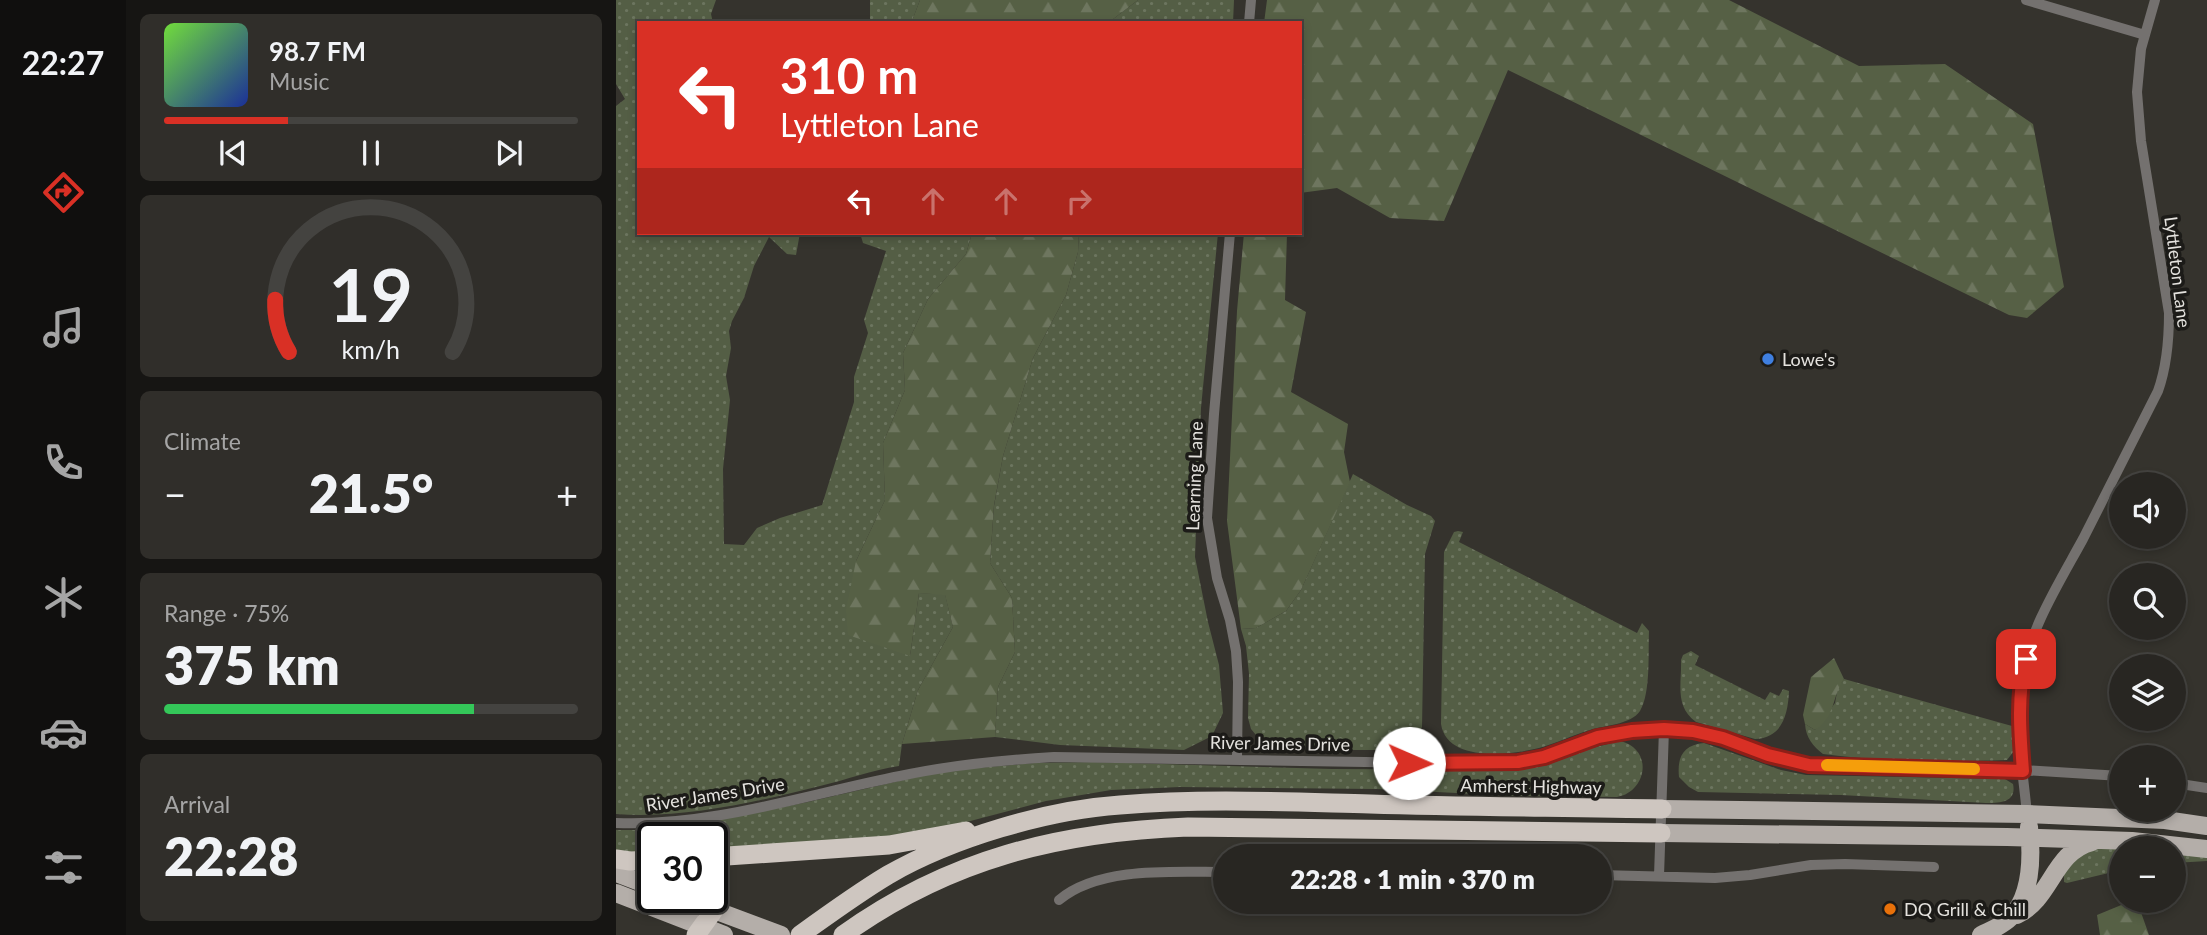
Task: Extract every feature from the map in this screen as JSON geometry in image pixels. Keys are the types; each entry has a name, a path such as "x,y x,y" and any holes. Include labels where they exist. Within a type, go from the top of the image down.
{"highway":[{"name":"Amherst Highway","path":"800,935 890,874 933,853 1029,820 1118,805 1165,803 1662,809"},
{"path":"728,856 889,845 1029,820"},
{"path":"843,935 891,903 977,864 1049,842 1142,828 1661,833"},
{"path":"616,859 637,861"},
{"path":"700,931 712,913"}],"main road":[{"name":"Amherst Highway","path":"1662,809 2027,814 2165,820 2207,825"},
{"path":"2011,918 2020,905 2027,884 2030,839 2027,814"},
{"path":"1661,833 2099,840 2207,849"},
{"path":"1981,935 2029,909 2078,845 2099,840"},
{"path":"616,873 637,881"},
{"path":"616,893 700,931 724,935"},
{"path":"722,913 781,935"}],"street":[{"path":"1249,21 1251,0"},
{"path":"2026,0 2145,35"},
{"name":"Lyttleton Lane","path":"2027,814 2019,710 2021,681 2034,637 2158,391 2164,373 2169,313 2141,141 2137,92 2139,59 2155,0"},
{"name":"Learning Lane","path":"1230,235 1214,402 1207,517 1214,568 1230,620 1236,651 1237,759"},
{"path":"1659,876 1664,729"},
{"name":"River James Drive","path":"616,823 673,822 750,809 938,768 1008,759 1054,757 1492,764 1544,757 1598,737 1664,729 1693,731 1723,738 1768,755 1809,765 2109,775"},
{"path":"2186,785 2207,788"},
{"path":"1612,875 1715,878 1811,865 1934,867"},
{"path":"1059,900 1082,885 1118,877 1154,873 1213,872"}],"green space":[{"path":"616,0 716,0 711,14 713,21 637,21 637,235 800,235 796,255 787,254 769,237 754,266 744,298 729,331 731,348 726,376 730,400 723,469 724,544 744,545 757,528 822,505 854,402 854,377 868,333 864,320 886,251 863,243 861,235 971,235 966,254 928,299 903,353 905,390 883,443 885,500 856,561 910,656 919,593 945,594 953,627 918,690 902,744 899,766 719,808 667,814 616,814 616,106 625,99 616,84"},
{"path":"870,0 920,0 912,21 870,21"},
{"path":"920,0 1138,0 1111,21 912,21"},
{"path":"1138,0 1234,0 1233,21 1111,21"},
{"path":"1267,0 1729,0 1859,66 1945,64 2033,124 2064,287 2027,318 2009,315 1508,70 1444,221 1390,218 1337,188 1302,193 1302,21 1264,21"},
{"path":"971,235 1079,235 1078,252 1066,295 1033,358 1003,456 994,505 990,563 1012,598 1015,652 998,687 995,737 902,744 918,690 953,627 945,595 919,593 910,656 848,635 846,610 856,561 885,500 883,443 905,390 903,353 928,299 966,254"},
{"path":"1079,235 1218,235 1201,408 1195,557 1219,665 1223,713 1212,736 1184,750 1060,745 995,737 998,687 1015,652 1012,598 990,563 994,506 1003,456 1033,358 1066,295 1078,252"},
{"path":"1244,235 1287,235 1285,300 1306,312 1291,392 1348,424 1344,452 1350,482 1301,590 1286,611 1256,628 1241,629 1227,521 1237,311"},
{"path":"1353,474 1431,516 1435,521 1425,554 1422,727 1413,740 1400,750 1308,750 1265,741 1251,729 1248,718 1249,674 1241,629 1256,628 1286,611 1301,590"},
{"path":"1454,532 1463,532 1459,542 1637,633 1642,623 1649,631 1648,672 1644,703 1636,716 1546,746 1513,753 1467,751 1446,737 1441,724 1444,552"},
{"path":"1691,651 1699,656 1695,665 1765,700 1770,692 1779,696 1783,689 1789,691 1785,716 1777,730 1764,738 1755,739 1696,722 1689,716 1681,694 1681,660 1683,655"},
{"path":"1834,658 1844,679 1827,718 1815,730 1805,724 1803,715 1811,677"},
{"path":"1844,679 2012,726 2014,751 2007,760 1962,761 1891,760 1823,754 1811,741 1805,724 1815,730 1835,703 1838,687"},
{"path":"1620,741 1631,745 1642,761 1640,779 1635,787 1617,797 1517,796 1376,789 1180,787 1111,790 1046,801 917,835 728,852 728,822 708,822 925,775 1035,763 1513,770 1547,765"},
{"path":"1704,743 1781,770 1806,775 2005,779 2013,784 2014,790 2006,801 1996,803 1841,795 1698,792 1679,777 1679,764 1686,749"},
{"path":"616,830 637,830 637,854 616,853"},
{"path":"2088,847 2109,848 2109,873 2067,883 2064,882 2064,869"},
{"path":"2186,854 2207,857 2207,861 2186,862"},
{"path":"2109,910 2109,913 2141,913 2149,935 2100,935 2097,915"}],"slow traffic":[{"path":"1827,765 1974,769"}],"place":[{"name":"Lowe's","path":"1768,359"},
{"name":"DQ Grill & Chill","path":"1890,909"}],"route":[{"path":"1409,763 1518,762 1544,757 1598,737 1664,729 1693,731 1723,738 1789,762 1809,765 2023,771 2019,710 2026,659"}]}
